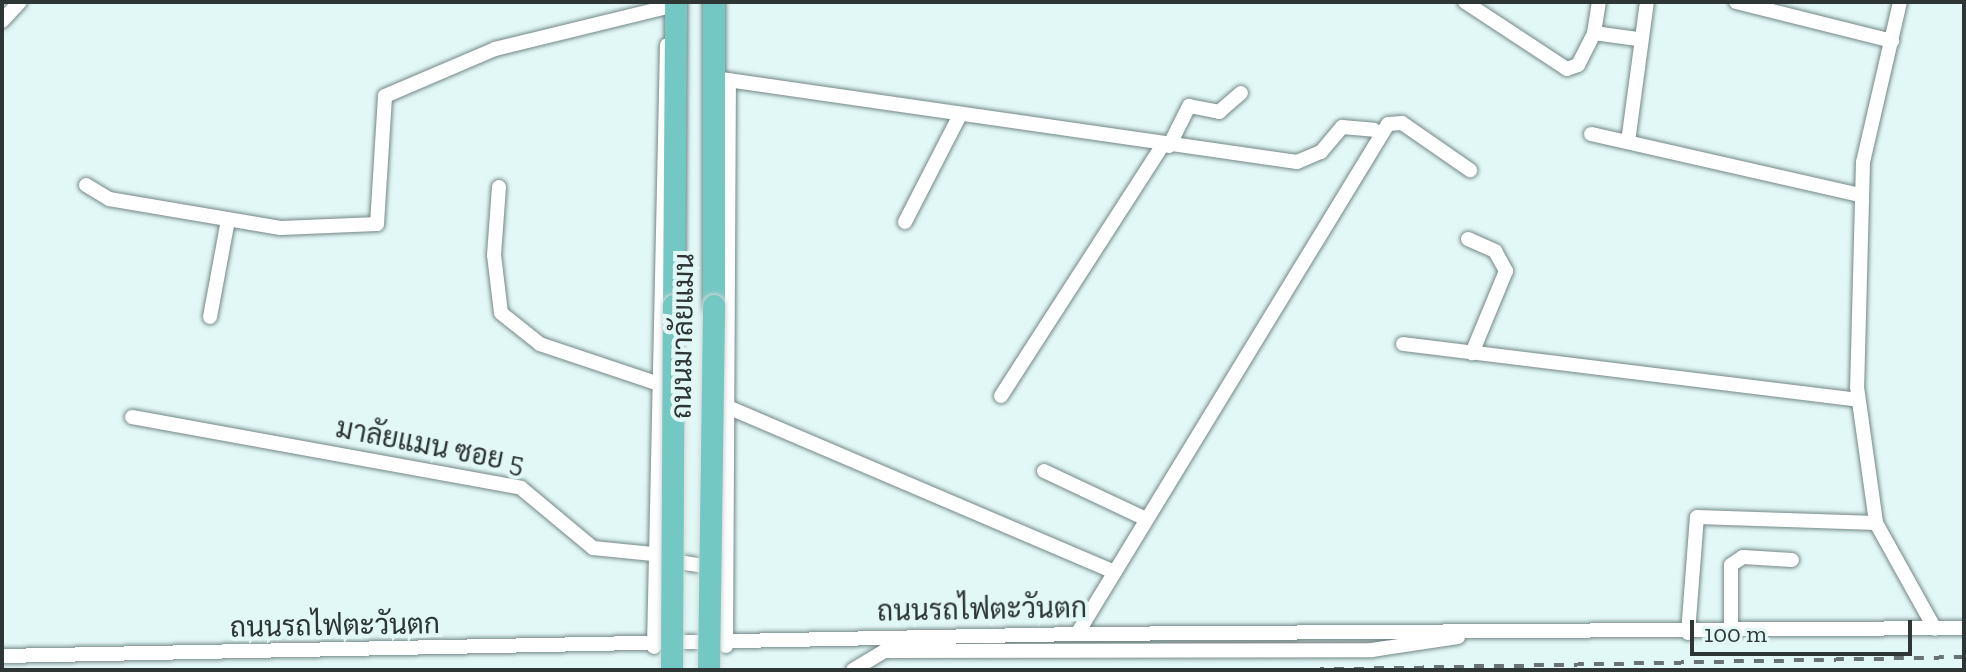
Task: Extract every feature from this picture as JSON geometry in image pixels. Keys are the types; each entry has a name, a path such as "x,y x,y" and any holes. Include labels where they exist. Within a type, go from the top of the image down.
{"highway":[{"name":"ถนนมาลัยแมน","path":"709,670 721,79 714,2"},
{"name":"ถนนมาลัยแมน","path":"672,670 676,9"}],"street":[{"path":"2,21 20,2"},
{"path":"1465,2 1567,69 1578,65 1594,33 1599,2"},
{"path":"1638,39 1647,2"},
{"path":"1736,2 1892,41"},
{"path":"1900,2 1860,195 1858,400 1876,523 1935,629"},
{"path":"86,185 109,199 292,229 377,224 385,96 495,49 676,9 662,98 654,647"},
{"path":"1594,33 1638,39 1646,47 1628,142"},
{"path":"726,646 730,408 721,79 1166,146 1297,162 1321,152 1342,127 1374,130"},
{"path":"1001,396 1166,146 1189,106 1219,112 1241,93"},
{"path":"905,222 960,115"},
{"path":"1077,634 1388,124 1402,123 1470,170"},
{"path":"1591,134 1860,195"},
{"path":"499,187 494,255 501,313 540,344 656,383"},
{"path":"210,317 228,220"},
{"path":"1468,239 1495,251 1506,271 1472,353"},
{"path":"1403,344 1858,400"},
{"path":"730,408 1114,572"},
{"name":"มาลัยแมน ซอย 5","path":"132,417 521,488 593,548 653,562 704,561 728,574"},
{"path":"1044,471 1146,519"},
{"path":"1688,633 1697,517 1876,523"},
{"path":"1731,632 1731,565 1743,557 1792,560"},
{"name":"ถนนรถไฟตะวันตก","path":"2,656 726,646 1077,634 1688,633 1964,628"},
{"path":"853,670 885,651 1410,648 1466,634"}],"railway":[{"path":"1294,670 1964,657"}]}
